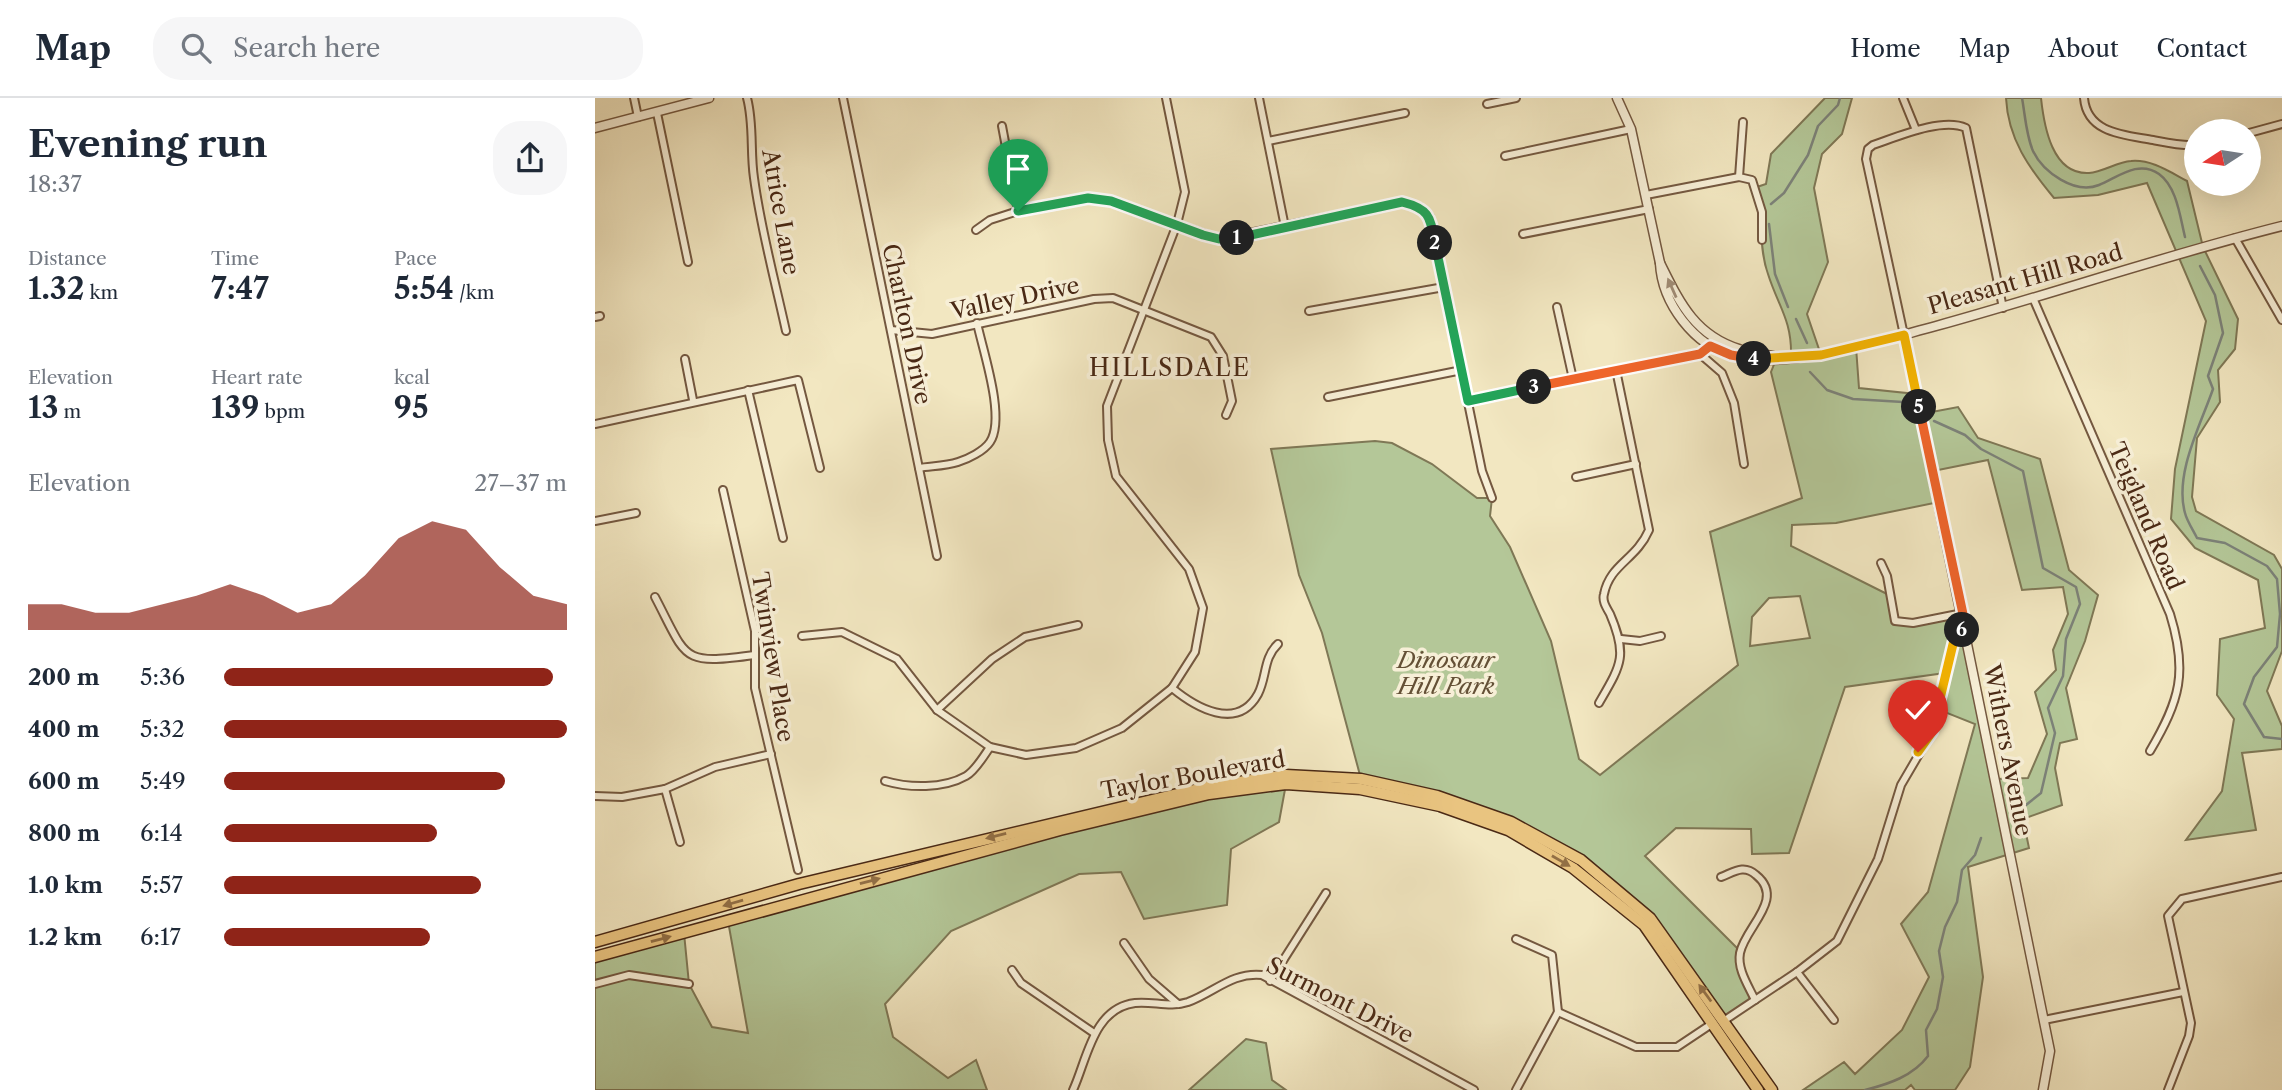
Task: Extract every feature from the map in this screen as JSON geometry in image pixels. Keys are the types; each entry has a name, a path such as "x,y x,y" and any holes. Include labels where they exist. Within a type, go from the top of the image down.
{"main road":[{"name":"Taylor Boulevard","path":"595,942 799,884 1197,789 1286,775 1361,779 1437,796 1511,822 1581,860 1650,918 1725,1020 1772,1090"},
{"name":"Taylor Boulevard","path":"595,957 1060,830 1209,794 1286,784 1360,789 1440,806 1508,830 1573,868 1644,925 1758,1090"}],"street":[{"path":"634,98 638,117"},
{"path":"595,128 709,98"},
{"name":"Atrice Lane","path":"747,98 752,117 751,155 757,200 786,331"},
{"name":"Charlton Drive","path":"843,98 937,556"},
{"path":"802,636 842,632 897,659 937,710 991,747 1026,755 1076,748 1122,728 1172,688 1195,652 1203,608 1189,569 1116,476 1108,440 1107,406 1177,224 1185,192 1166,98"},
{"path":"1259,98 1286,227"},
{"path":"1487,104 1516,98"},
{"name":"Pleasant Hill Road","path":"1617,98 1631,129 1660,262 1679,302 1713,342 1742,351 1777,357 1821,355 1904,335 2282,226"},
{"path":"1903,98 1916,130"},
{"path":"2084,98 2091,117 2109,131 2124,137 2184,146"},
{"path":"657,113 688,262"},
{"path":"1268,141 1405,113"},
{"path":"1739,177 1743,122"},
{"path":"2261,130 2282,124"},
{"path":"1904,335 1866,159 1868,149 1873,145 1916,130 1959,125 1966,128 2003,307"},
{"path":"1002,126 1018,211"},
{"path":"1505,156 1631,129"},
{"path":"1646,195 1739,177 1752,180 1762,212 1762,240"},
{"path":"976,230 991,220 1018,211 1088,198 1111,201 1219,239 1402,202 1420,207 1430,217 1482,471 1492,498"},
{"path":"1523,234 1649,209"},
{"path":"2235,238 2282,320"},
{"path":"1309,311 1444,287"},
{"name":"Valley Drive","path":"891,330 932,334 1094,299 1114,298 1211,337 1223,356 1232,401 1226,415"},
{"name":"Teigland Road","path":"2033,298 2170,614 2180,647 2181,678 2163,728 2150,751"},
{"path":"1557,307 1573,379"},
{"path":"919,468 957,463 981,451 990,442 996,426 995,405 977,323"},
{"name":"Withers Avenue","path":"1904,335 2050,1051 2043,1090"},
{"path":"1468,401 1700,354 1713,342"},
{"path":"1700,354 1722,373 1730,393 1744,464"},
{"path":"685,359 693,400"},
{"path":"1328,397 1462,370"},
{"path":"1599,703 1622,663 1621,639 1602,598 1608,576 1641,548 1649,530 1616,370"},
{"path":"595,424 693,400 798,380 820,468"},
{"path":"748,390 783,538"},
{"path":"1576,477 1636,464"},
{"name":"Twinview Place","path":"723,490 755,631 755,688 798,870"},
{"path":"595,521 636,513"},
{"path":"1881,563 1887,576 1895,621 1901,624 1963,614"},
{"path":"655,597 676,641 689,656 709,661 755,655"},
{"path":"937,710 992,659 1025,637 1078,625"},
{"path":"1725,1020 1797,972 1837,941 1878,859 1901,785 1932,732 1954,640 1963,628"},
{"path":"1621,639 1640,641 1661,636"},
{"path":"1172,688 1194,706 1209,711 1230,713 1248,706 1258,693 1270,652 1278,644"},
{"path":"885,781 900,785 950,782 968,776 991,747"},
{"path":"595,796 622,797 665,789 715,767 771,754"},
{"path":"665,789 680,842"},
{"path":"1721,877 1741,869 1751,870 1763,880 1767,889 1764,909 1740,951 1744,977 1755,1000"},
{"path":"2168,1090 2191,1023 2168,916 2172,908 2182,899 2282,877"},
{"path":"1270,981 1326,893"},
{"path":"1516,939 1552,955 1558,1012 1516,1090"},
{"path":"1124,943 1149,979 1178,1004"},
{"path":"1012,970 1021,983 1094,1033"},
{"path":"1797,972 1834,1020"},
{"name":"Surmont Drive","path":"1073,1090 1094,1033 1118,1009 1135,1003 1162,1006 1178,1004 1246,974 1262,975 1474,1090"},
{"path":"595,984 629,975 689,984"},
{"path":"2043,1020 2183,992"},
{"path":"1558,1012 1636,1046 1677,1047 1714,1023"}],"green space":[{"name":"Dinosaur Hill Park","path":"1825,98 1852,98 1842,134 1822,154 1814,188 1828,262 1807,314 1821,355 1856,347 1859,388 1916,394 1921,414 1958,407 1978,438 2040,459 2069,570 2098,595 2085,641 2066,688 2077,739 2060,743 2055,768 2062,805 2023,819 2029,848 1968,867 1983,977 1970,1067 1955,1090 1915,1090 1911,1085 1905,1090 1803,1090 1844,1062 1855,1074 1902,1030 1929,977 1901,924 1928,892 1975,724 1937,709 1945,673 1845,687 1789,853 1752,854 1751,829 1676,828 1645,856 1740,951 1740,964 1755,1000 1725,1020 1650,918 1581,860 1511,822 1361,779 1322,633 1299,575 1271,449 1375,441 1392,443 1432,464 1477,498 1492,498 1490,516 1510,547 1551,641 1579,759 1600,775 1738,665 1710,532 1802,498 1771,372 1777,357 1791,356 1791,343 1784,314 1765,264 1754,188 1766,184 1771,154","holes":["1988,460 2022,590 2063,587 2068,614 2053,650 2056,670 2035,692 2047,734 2028,778 1995,779 1963,613 1900,624 1891,611 1889,595 1791,546 1792,525 1836,523 1939,502 1933,471","1800,596 1810,638 1750,646 1752,617 1769,598"]},
{"path":"2006,98 2041,98 2052,147 2058,158 2076,172 2089,173 2138,161 2160,167 2184,179 2184,196 2191,196 2203,247 2238,319 2235,349 2218,370 2220,402 2197,438 2192,497 2196,511 2274,555 2282,569 2282,651 2267,691 2282,726 2282,749 2242,753 2256,830 2186,840 2222,791 2234,719 2217,695 2220,639 2265,628 2258,580 2195,548 2171,519 2175,469 2206,321 2147,183 2098,195 2054,198 2021,152"},
{"path":"1286,784 1279,822 1231,849 1227,905 1144,919 1121,872 1079,874 951,931 885,1004 893,1037 948,1078 976,1060 987,1090 595,1090 595,957 684,933 689,984 712,1027 748,1033 728,921 1209,794"},
{"path":"1246,1039 1266,1043 1272,1080 1286,1090 1189,1090"}],"waterway":[{"path":"1771,204 1784,193 1808,155 1818,126 1838,105 1840,98"},
{"path":"2022,98 2033,151 2052,174 2070,184 2090,187 2136,169 2151,170 2159,174 2170,187 2177,203 2185,237"},
{"path":"1769,224 1775,274 1788,307"},
{"path":"2200,266 2215,295 2223,333 2208,376 2213,389 2186,466 2183,482 2185,513 2197,538 2225,543 2267,566 2277,579 2280,614 2277,647 2254,677 2244,704 2264,737 2282,739"},
{"path":"1796,319 1807,343"},
{"path":"1810,372 1827,390 1853,399 1903,402"},
{"path":"1934,421 1965,435 1981,449 2023,471 2043,568 2076,587 2080,604 2066,639 2063,676 2048,708 2055,733 2041,793 2011,817"},
{"path":"1865,1090 1900,1078 1915,1069 1928,1056 1926,1030 1937,1009 1943,977 1939,951 1945,927 1957,902 1962,870 1975,855 1981,838"}],"district":[{"name":"HILLSDALE","path":"1170,367"}],"route":[{"path":"1018,211 1088,198 1111,201 1219,239 1240,237 1402,202 1420,207 1430,217 1468,401 1700,354 1710,346 1748,359 1770,360 1777,357 1821,355 1904,335 1963,614 1963,628 1954,640 1932,732 1918,752"}]}
